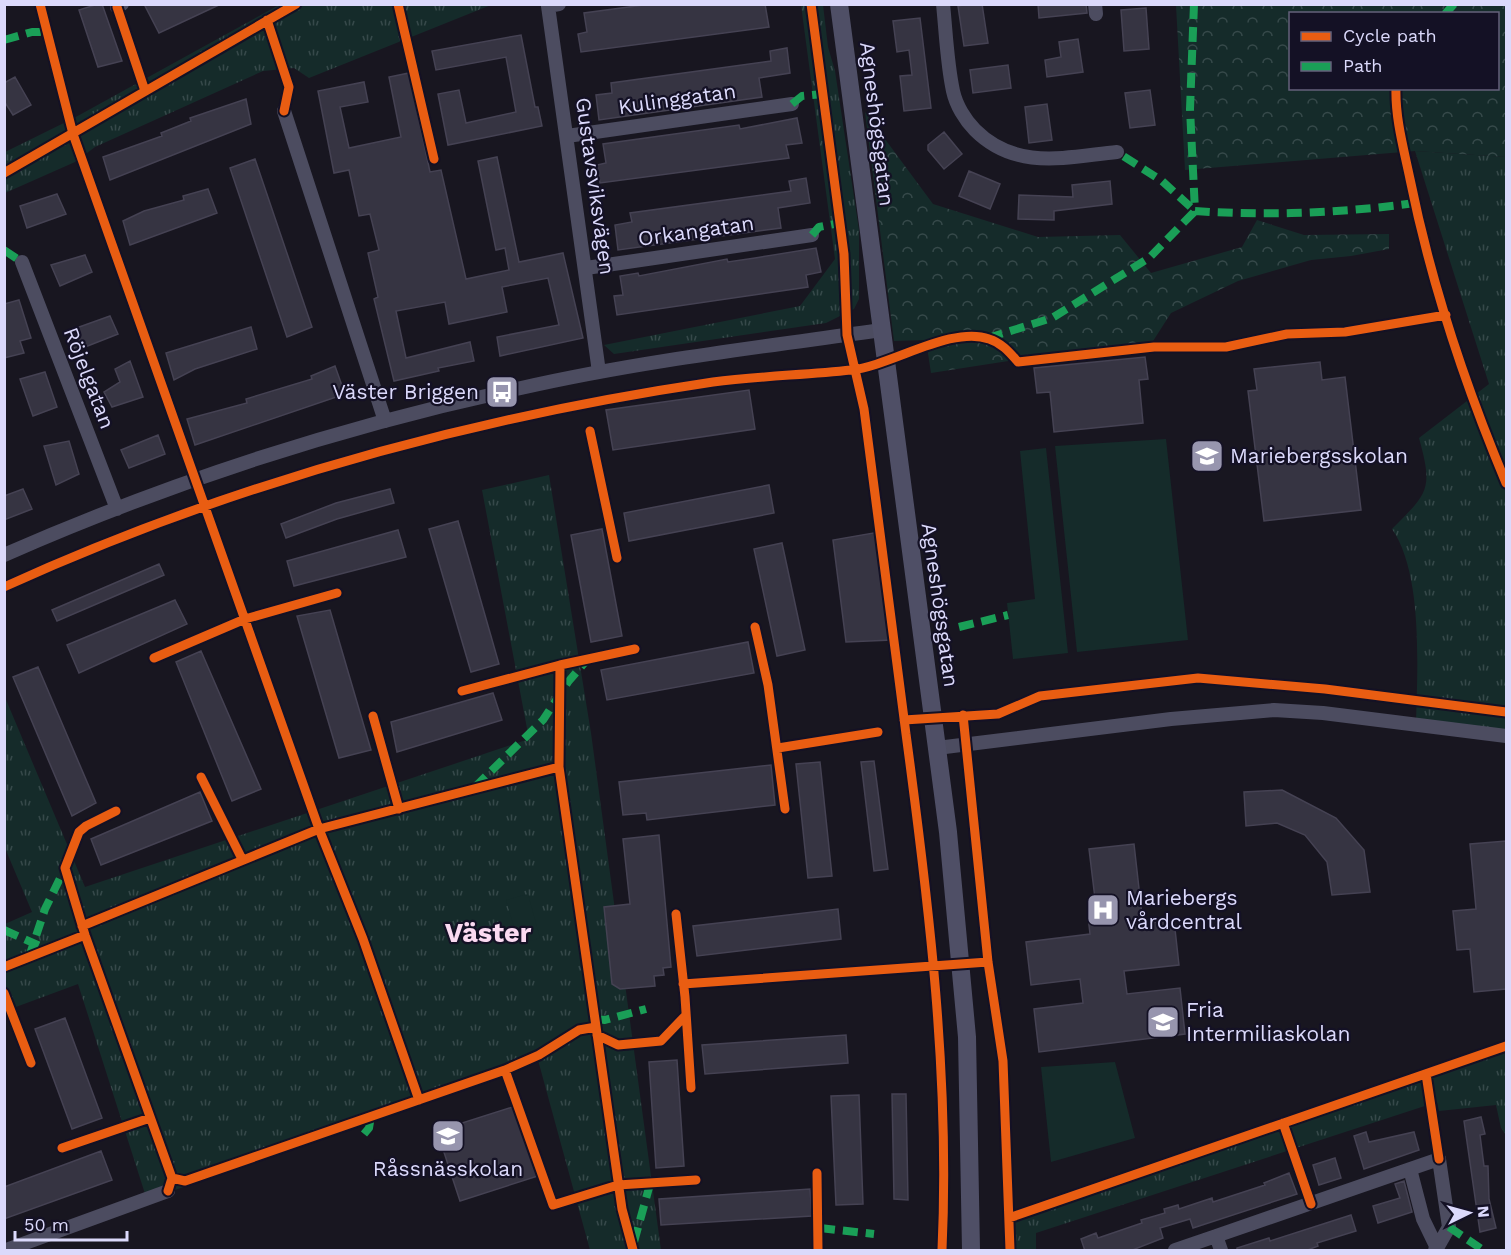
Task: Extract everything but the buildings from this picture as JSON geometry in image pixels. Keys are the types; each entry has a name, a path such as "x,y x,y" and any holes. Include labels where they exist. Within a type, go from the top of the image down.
{"street":[{"path":"117,4 117,7 122,4"},
{"name":"Agneshögsgatan","path":"839,4 937,748 967,1028 971,1124 971,1251"},
{"path":"943,4 953,92 967,120 985,140 1012,155 1028,158 1118,152"},
{"name":"Gustavsviksvägen","path":"554,5 567,136 599,372"},
{"name":"Kulinggatan","path":"567,136 792,104"},
{"path":"284,111 385,421"},
{"name":"Orkangatan","path":"586,268 812,236"},
{"name":"Röjelgatan","path":"22,262 117,509"},
{"path":"4,555 117,509 265,457 385,421 502,392 599,372 882,330"},
{"path":"937,748 1171,719 1266,710 1323,713 1506,736"},
{"path":"1177,1250 1439,1159 1449,1227 1436,1249"},
{"path":"1410,1169 1423,1219 1436,1249"},
{"path":"6,1251 168,1191"},
{"path":"1216,1236 1221,1251"}],"green space":[{"path":"279,5 491,5 309,78 294,68 263,71 95,147 75,162 5,193 5,152 74,118"},
{"path":"801,5 823,5 828,47 835,71 859,230 859,299 854,309 826,323 614,354 604,345 800,306 835,259"},
{"path":"1176,5 1506,5 1506,157 1415,151 1185,170"},
{"path":"865,112 933,204 1038,237 1120,235 1151,273 1242,247 1257,220 1304,235 1389,234 1389,249 1311,260 1238,281 1171,313 1146,352 1034,357 931,373 926,340 894,341"},
{"path":"1415,151 1506,157 1506,737 1416,727 1417,653 1414,598 1402,548 1392,529 1414,506 1425,489 1426,469 1419,438 1489,384"},
{"path":"1166,439 1188,640 1077,652 1055,446"},
{"path":"1046,448 1068,653 1013,659 1007,603 1035,599 1020,451"},
{"path":"549,475 591,733 661,1250 590,1250 538,1060 147,1200 78,984 5,1011 5,924 32,912 5,848 4,695 85,887 529,739 482,490"},
{"path":"528,894 540,938 519,944 506,900"},
{"path":"1506,1046 1506,1135 1501,1128 1496,1105 1439,1111 1437,1102 1036,1233 1036,1250 1015,1250 1014,1220"},
{"path":"1115,1062 1135,1138 1051,1162 1041,1067"}],"marked path":[{"path":"1194,4 1190,109 1195,211 1305,213 1415,203"},
{"path":"1447,12 1454,4"},
{"path":"4,40 32,32 49,32"},
{"path":"792,104 802,96 823,94"},
{"path":"988,338 1052,318 1149,258 1195,211 1162,181 1117,152"},
{"path":"812,235 819,227 840,223"},
{"path":"4,250 22,262"},
{"path":"959,627 1008,615"},
{"path":"475,787 543,720 568,682 586,661"},
{"path":"29,957 45,909 65,868"},
{"path":"4,930 40,946"},
{"path":"595,1019 605,1020 646,1009"},
{"path":"364,1134 369,1128 371,1116"},
{"path":"634,1242 650,1184"},
{"path":"1449,1227 1483,1250"},
{"path":"820,1228 874,1234"}],"cycle path":[{"path":"40,4 73,134 319,829 363,939 419,1100"},
{"path":"4,173 296,4"},
{"path":"398,4 434,159"},
{"path":"811,4 844,254 847,335 864,409 930,927 943,1121 942,1250"},
{"path":"117,7 145,91"},
{"path":"267,20 289,87 284,111"},
{"path":"1396,90 1403,145 1428,257 1463,371 1506,483"},
{"path":"4,587 89,550 263,487 441,436 622,397 713,382 851,370 884,362 957,337 974,336 994,341 1018,362 1154,347 1226,347 1287,334 1345,332 1446,315"},
{"path":"590,431 617,558"},
{"path":"154,658 245,619 337,593"},
{"path":"755,627 768,685 785,809"},
{"path":"462,691 560,665 635,649"},
{"path":"560,665 559,767 622,1209 633,1250"},
{"path":"904,720 998,714 1040,696 1198,678 1325,689 1506,712"},
{"path":"963,715 988,962 1003,1061 1010,1250"},
{"path":"373,716 399,809"},
{"path":"778,748 878,732"},
{"path":"82,926 319,829 559,767"},
{"path":"201,777 242,859"},
{"path":"116,811 79,832 65,868 85,935 172,1178 168,1191"},
{"path":"676,914 685,997 691,1088"},
{"path":"4,967 85,935"},
{"path":"683,984 988,962"},
{"path":"4,993 31,1063"},
{"path":"597,1035 618,1045 661,1041 686,1015"},
{"path":"172,1178 185,1181 505,1070 539,1055 579,1030 596,1027"},
{"path":"1009,1218 1506,1046"},
{"path":"505,1070 553,1205 618,1185 696,1180"},
{"path":"1426,1074 1439,1159"},
{"path":"62,1148 150,1118"},
{"path":"1283,1123 1311,1204"},
{"path":"817,1173 818,1250"}],"place":[{"name":"Väster Briggen","path":"502,392"},
{"name":"Mariebergsskolan","path":"1207,456"},
{"name":"Mariebergs vårdcentral","path":"1103,910"},
{"name":"Fria Intermiliaskolan","path":"1163,1022"},
{"name":"Råssnässkolan","path":"448,1136"}],"district":[{"name":"Väster","path":"488,933"}]}
